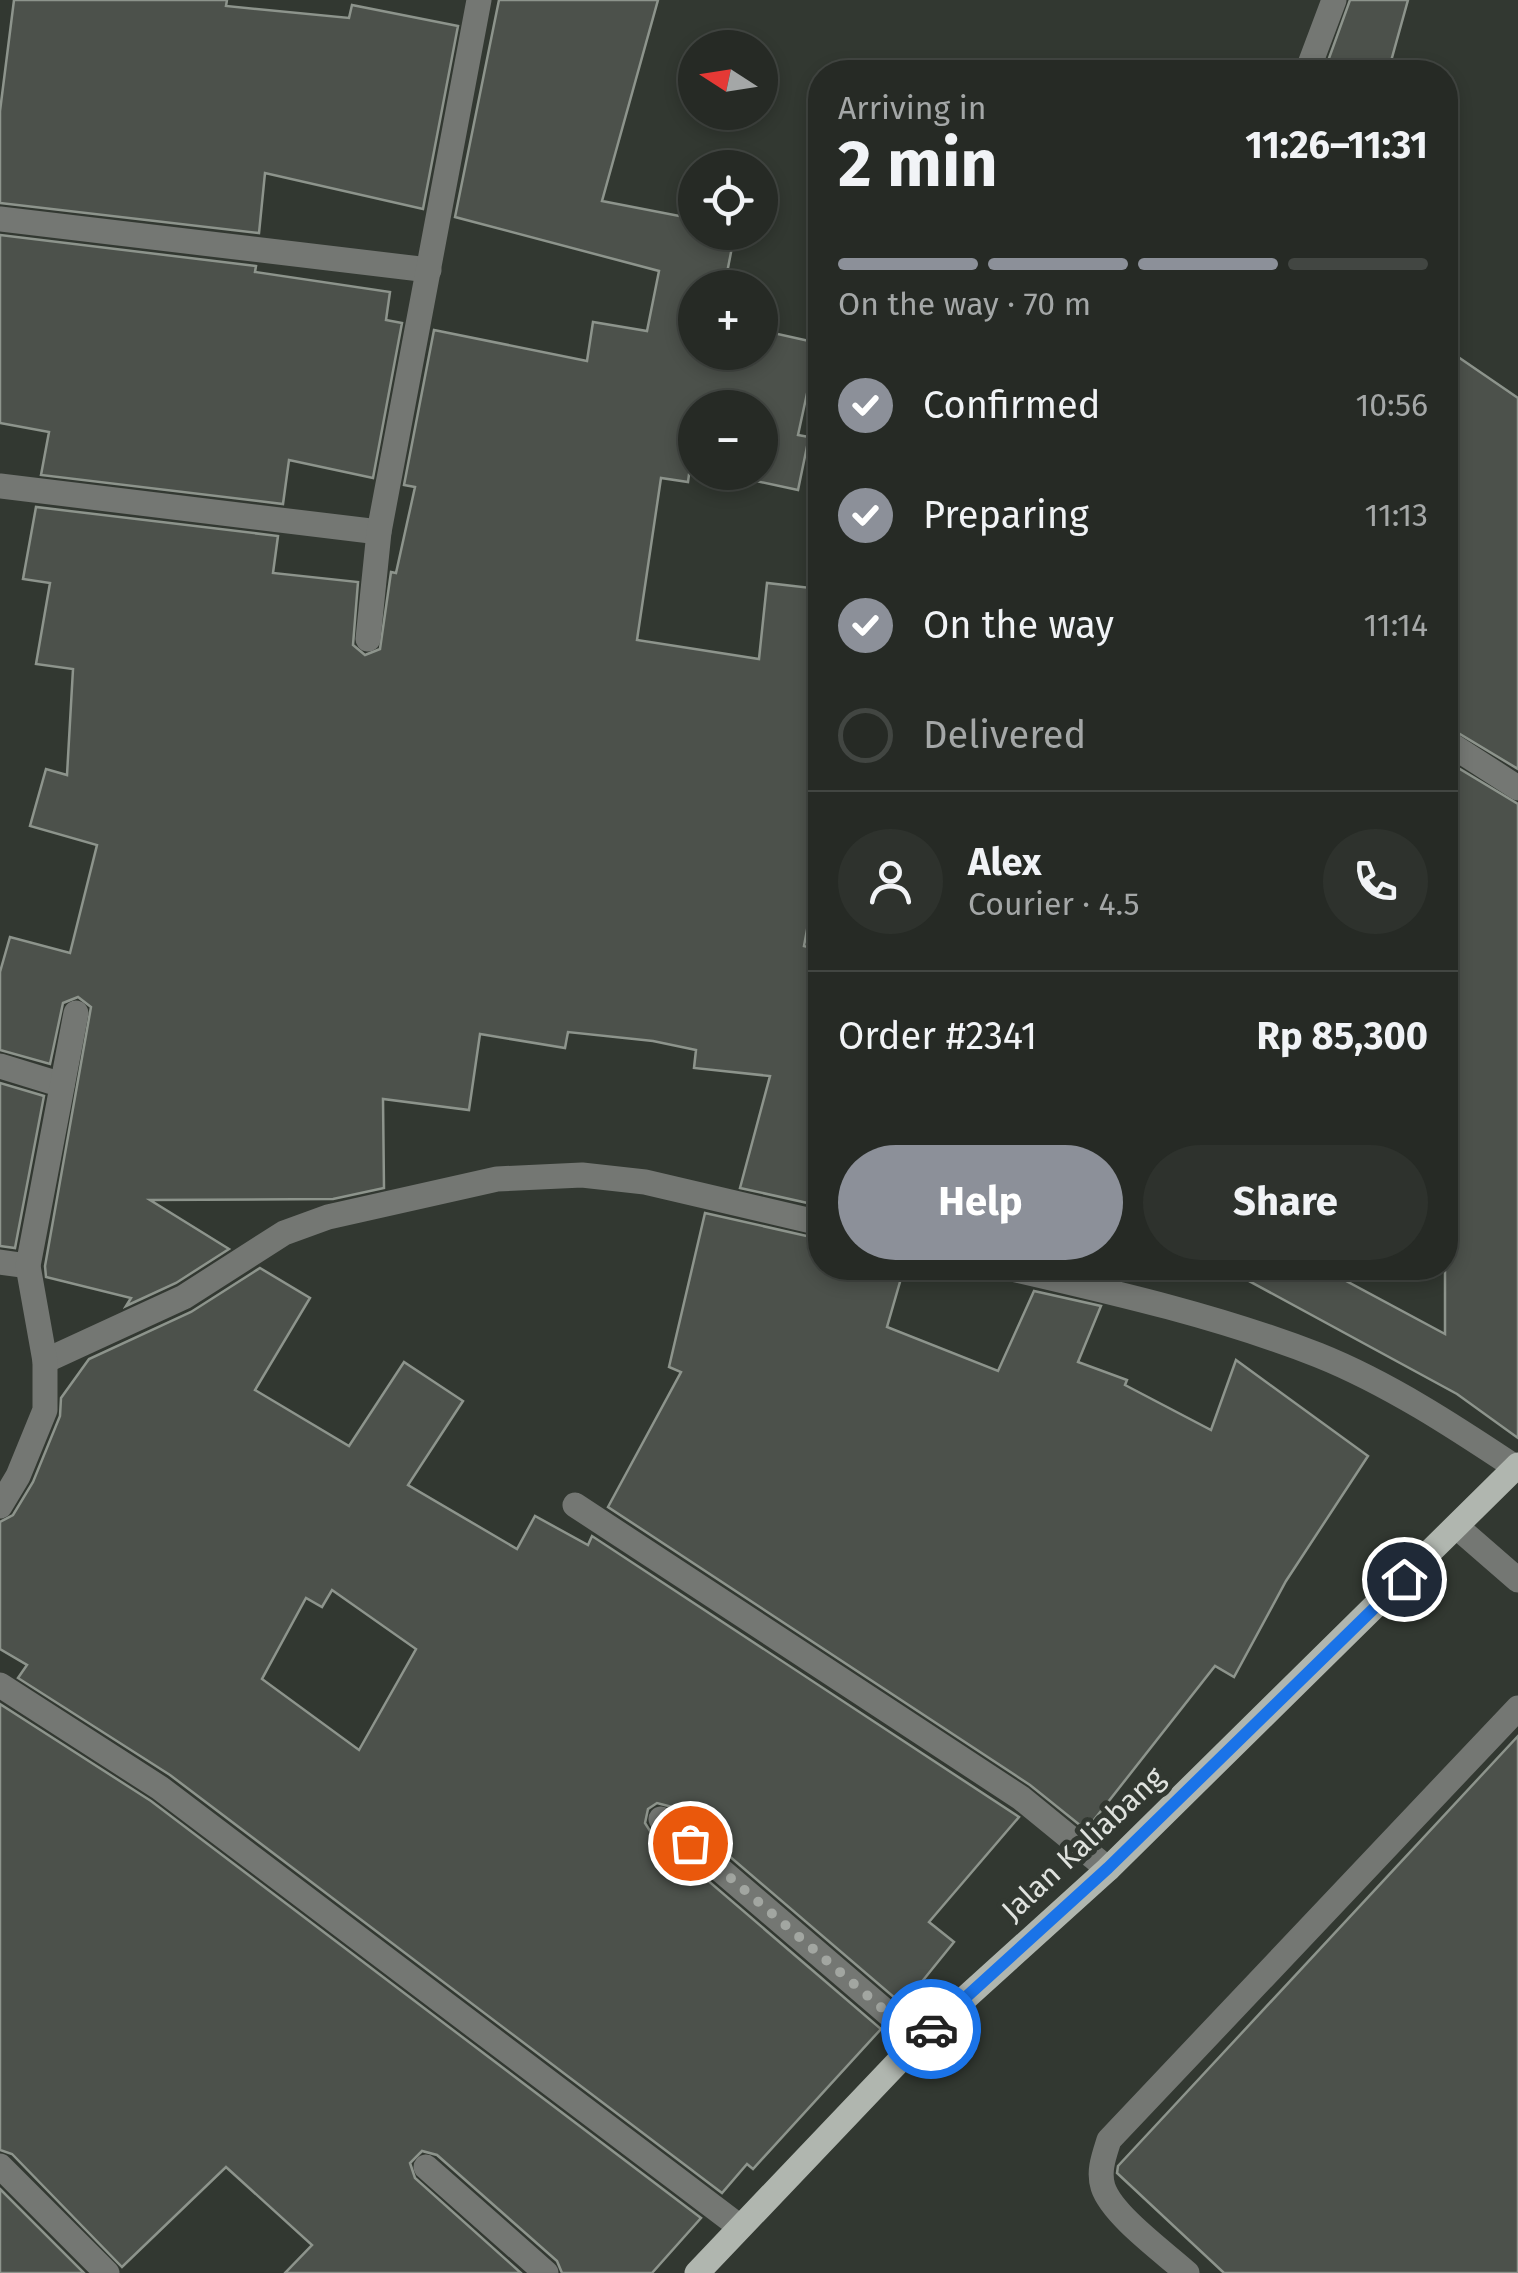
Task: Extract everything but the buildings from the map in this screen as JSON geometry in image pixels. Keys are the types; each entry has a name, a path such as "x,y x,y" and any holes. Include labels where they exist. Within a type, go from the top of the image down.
{"main road":[{"name":"Jalan Kaliabang","path":"697,2273 919,2040 1108,1868 1517,1467"}],"street":[{"path":"1312,60 1334,0"},
{"path":"368,639 379,532 430,270 470,1"},
{"path":"0,219 430,270"},
{"path":"0,486 379,532"},
{"path":"1458,749 1518,788"},
{"path":"0,1506 18,1476 45,1410 45,1361 28,1266 76,1014"},
{"path":"0,1066 62,1085"},
{"path":"45,1361 184,1297 284,1233 328,1217 496,1179 582,1176 644,1182 808,1220"},
{"path":"0,1262 28,1266"},
{"path":"1060,1280 1154,1302 1318,1356 1442,1421 1517,1467"},
{"path":"575,1505 972,1764 1108,1868"},
{"path":"1457,1526 1518,1580"},
{"path":"0,1685 176,1800 740,2227"},
{"path":"1186,2273 1117,2209 1103,2190 1101,2168 1109,2140 1518,1708"},
{"path":"661,1818 919,2040"},
{"path":"0,2166 107,2273"},
{"path":"426,2168 546,2273"}],"way so far":[{"path":"690,1843 919,2040 931,2029"}],"route":[{"path":"931,2029 1108,1868 1404,1579"}]}
